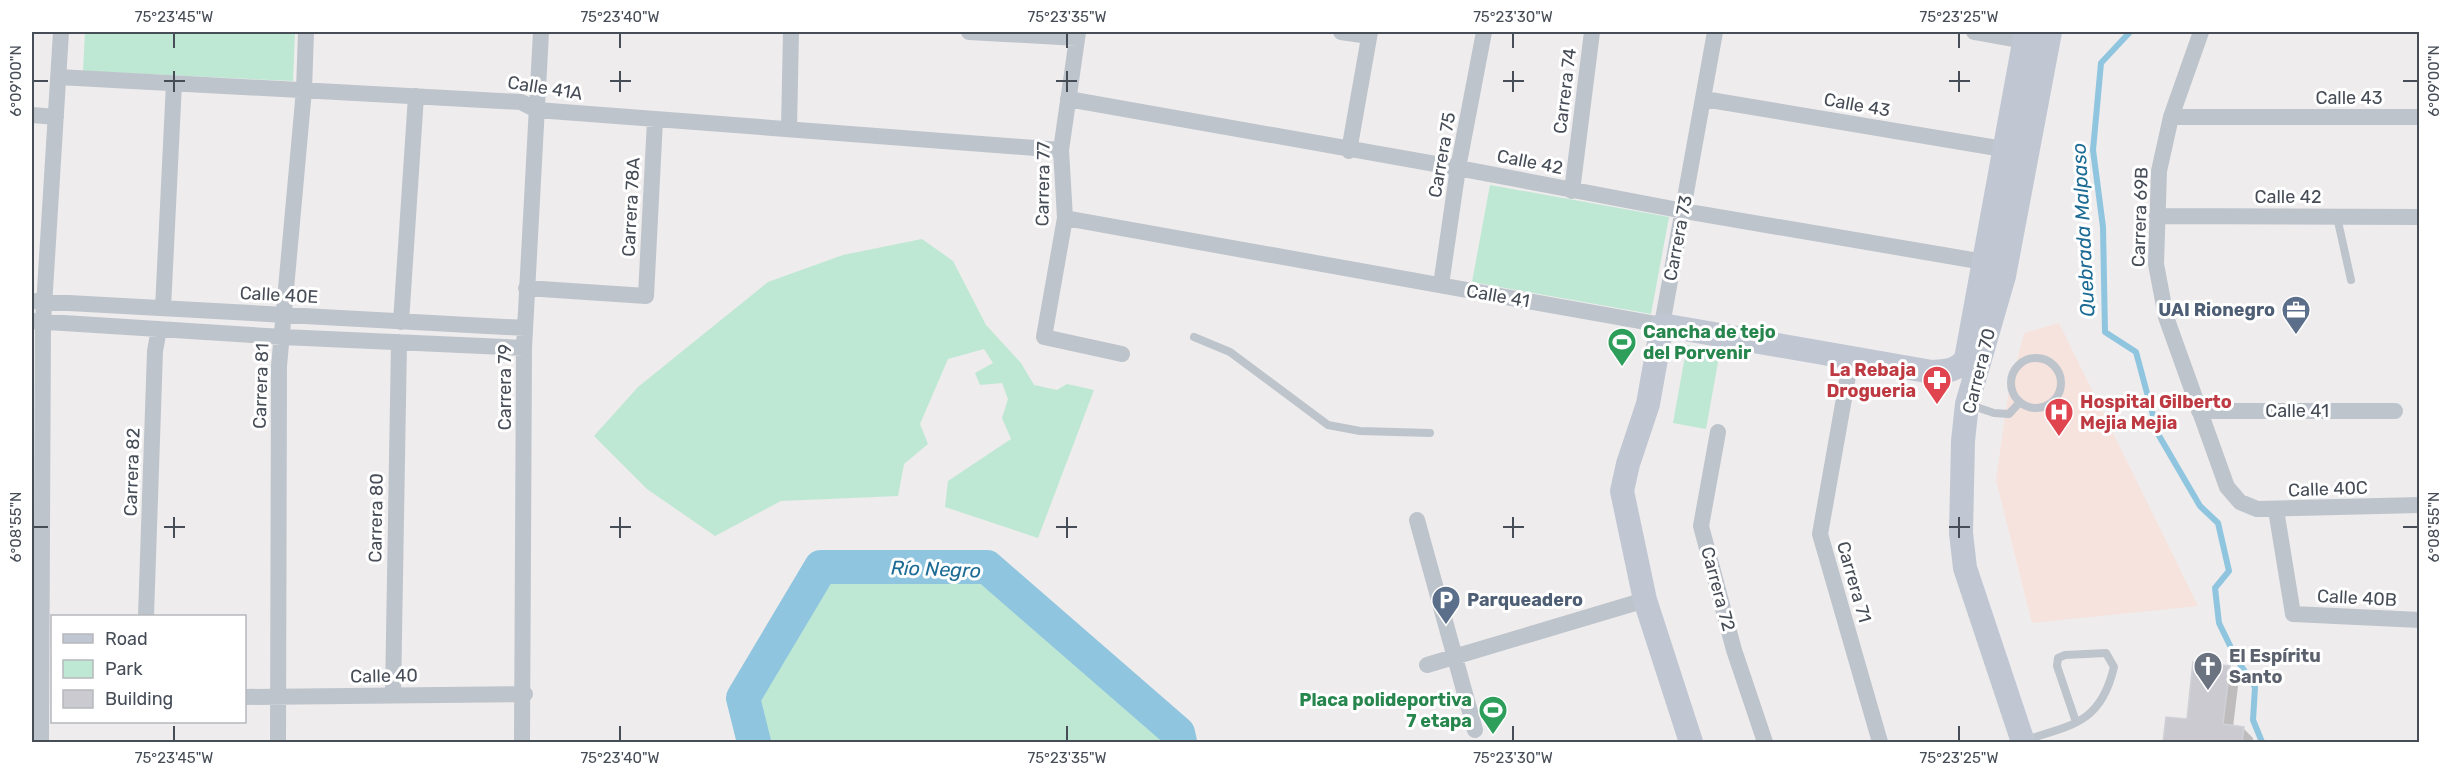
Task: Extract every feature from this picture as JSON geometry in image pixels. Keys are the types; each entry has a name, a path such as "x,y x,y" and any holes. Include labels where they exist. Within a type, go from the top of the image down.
{"street":[{"path":"41,742 37,322 56,117 61,32"},
{"name":"Carrera 81","path":"278,742 279,366 304,90 306,32"},
{"name":"Carrera 79","path":"522,742 525,694 524,348 541,32"},
{"path":"789,128 791,32"},
{"path":"969,32 1078,35"},
{"path":"1341,32 1369,34 1349,151"},
{"name":"Carrera 75","path":"1441,285 1458,168 1484,32"},
{"name":"Carrera 74","path":"1572,191 1592,32"},
{"name":"Carrera 73","path":"1645,600 1622,490 1628,464 1648,405 1715,32"},
{"path":"1974,32 2025,36"},
{"name":"Carrera 70","path":"2023,741 1965,568 1961,524 1963,441 1967,404 2004,276 2050,32"},
{"name":"Carrera 69B","path":"2201,32 2171,117 2159,171 2156,264 2166,317 2199,411 2227,487 2240,502"},
{"name":"Carrera 77","path":"1078,35 1061,150 1065,218 1044,337 1122,354"},
{"name":"Carrera 70","path":"1932,372 1954,369 1966,359 2025,36"},
{"name":"Calle 41A","path":"58,77 521,102 537,110 1061,150"},
{"path":"163,309 174,83"},
{"path":"401,322 416,96"},
{"name":"Calle 42","path":"1068,99 1349,151 1458,168 1684,211 1984,262"},
{"name":"Calle 43","path":"1704,99 2003,149"},
{"path":"32,115 56,117"},
{"name":"Calle 43","path":"2171,117 2420,117"},
{"name":"Carrera 78A","path":"526,288 646,296 655,120"},
{"name":"Calle 42","path":"2157,216 2420,217"},
{"name":"Calle 41","path":"1065,218 1932,372"},
{"name":"Calle 40E","path":"38,302 525,328"},
{"path":"37,322 283,337 524,348"},
{"name":"Carrera 82","path":"146,615 155,351 159,329"},
{"path":"1655,364 1681,339 1700,332"},
{"name":"Carrera 80","path":"393,695 399,342"},
{"name":"Carrera 71","path":"1851,359 1820,534 1880,742"},
{"path":"1932,372 1967,404"},
{"name":"Calle 41","path":"2199,411 2396,411"},
{"name":"Carrera 72","path":"1718,432 1701,526 1734,650 1765,742"},
{"name":"Calle 40C","path":"2240,502 2257,508 2276,510 2420,505"},
{"name":"Calle 40B","path":"2276,510 2293,614 2420,620"},
{"path":"1417,520 1475,730"},
{"path":"1427,665 1645,600 1691,742"},
{"name":"Calle 40","path":"246,697 525,694"}],"lane":[{"path":"2337,217 2350,280"},
{"path":"1194,337 1230,352 1328,425 1360,431 1430,433"},
{"path":"2040,358 2049,362 2061,378 2056,398 2039,408 2028,407 2019,402 2013,394 2011,383 2013,372 2020,364 2030,359 2040,358"},
{"path":"1967,404 1994,414 2009,414 2019,402"},
{"path":"2023,741 2076,722 2097,708 2109,690 2114,667 2111,657 2106,653 2066,655 2058,658 2057,666 2076,722"}],"shaded area":[{"name":"Hospital Gilberto Mejia Mejia","path":"2059,323 2198,606 2032,623 1996,480 2008,396 2024,333"}],"green space":[{"path":"85,32 295,32 293,81 83,71"},
{"path":"1490,185 1669,217 1651,314 1472,282"},
{"path":"922,239 953,261 986,325 1021,363 1034,385 1057,390 1067,384 1094,390 1038,538 945,507 948,481 1011,439 1002,418 1008,399 1002,383 980,385 975,373 993,363 984,349 948,359 920,424 928,444 904,464 898,496 781,501 715,536 647,489 594,436 638,387 768,282 843,255"},
{"path":"1687,345 1720,351 1706,429 1673,423"},
{"path":"821,567 987,567 1178,733 1180,742 754,742 743,698"}],"building":[{"name":"El Espíritu Santo","path":"2193,662 2230,666 2223,724 2244,727 2242,742 2163,742 2166,717 2187,719"}],"waterway":[{"name":"Quebrada Malpaso","path":"2130,32 2101,63 2093,150 2103,227 2105,332 2136,352 2158,434 2200,506 2218,523 2229,571 2215,588 2219,623 2236,658 2255,687 2253,720 2262,742"},
{"name":"Río Negro","path":"754,742 743,698 821,567 987,567 1178,733 1180,742"}],"place":[{"name":"UAI Rionegro","path":"2296,336"},
{"name":"Cancha de tejo del Porvenir","path":"1622,368"},
{"name":"La Rebaja Drogueria","path":"1937,406"},
{"name":"Hospital Gilberto Mejia Mejia","path":"2059,438"},
{"name":"Parqueadero","path":"1446,626"},
{"name":"El Espíritu Santo","path":"2208,692"},
{"name":"Placa polideportiva 7 etapa","path":"1493,736"}]}
